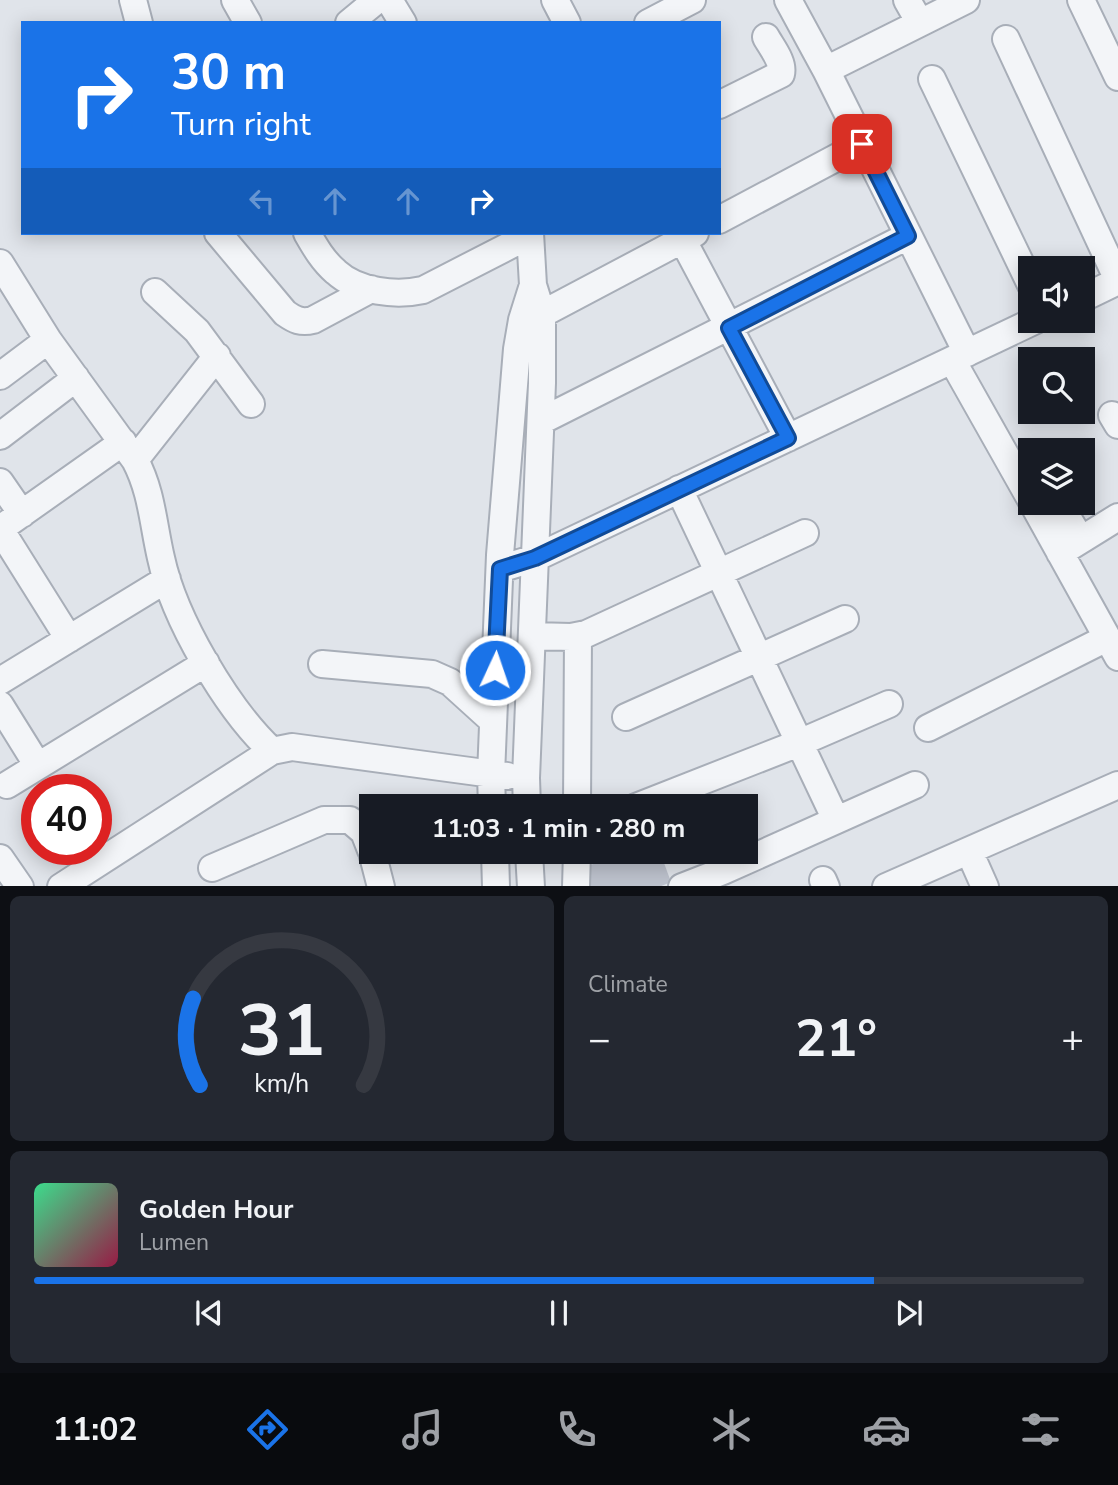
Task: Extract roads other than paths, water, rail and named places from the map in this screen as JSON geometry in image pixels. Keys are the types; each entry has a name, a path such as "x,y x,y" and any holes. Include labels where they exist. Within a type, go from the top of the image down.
{"street":[{"path":"133,0 138,21"},
{"path":"234,0 247,21"},
{"path":"653,21 692,0"},
{"path":"788,0 908,236 960,356 1018,474"},
{"path":"907,0 920,23"},
{"path":"825,70 966,0"},
{"path":"1081,0 1118,77"},
{"path":"555,1 566,21"},
{"path":"355,21 396,6"},
{"path":"721,104 781,74 780,64 766,37"},
{"path":"1006,39 1118,280 1095,292"},
{"path":"932,79 1018,258"},
{"path":"721,219 862,144"},
{"path":"220,235 293,320 303,323 313,320 371,289"},
{"path":"308,235 334,271 344,279 371,289 404,294 424,290 528,235"},
{"path":"527,794 541,421 532,317 530,235"},
{"path":"492,794 500,569 517,349 532,317 685,235 729,328 788,438"},
{"path":"541,421 908,236"},
{"path":"0,263 48,340 129,451 144,477 152,501 161,560 167,579 206,663 251,731 272,751"},
{"path":"155,292 185,317 251,404"},
{"path":"500,569 535,558 1018,329"},
{"path":"2,372 48,340"},
{"path":"69,639 0,529 129,451 217,356"},
{"path":"0,436 76,378"},
{"path":"0,482 22,514"},
{"path":"680,489 836,821"},
{"path":"1043,515 1070,547"},
{"path":"928,728 1113,647 1070,547 1061,515"},
{"path":"1070,547 1118,517"},
{"path":"532,636 578,636 805,533"},
{"path":"0,681 167,579"},
{"path":"626,717 845,619"},
{"path":"577,794 578,636"},
{"path":"7,785 206,663"},
{"path":"322,664 432,674 450,682 493,721"},
{"path":"669,794 889,704"},
{"path":"0,705 38,765"},
{"path":"63,886 272,751 292,747 526,778"},
{"path":"685,886 723,872 915,785"},
{"path":"888,886 1118,785"},
{"path":"212,868 324,820 350,820 359,828"},
{"path":"969,851 985,886"},
{"path":"0,858 19,886"},
{"path":"375,864 381,886"},
{"path":"495,864 496,886"},
{"path":"530,864 531,886"},
{"path":"576,886 577,864"}]}
